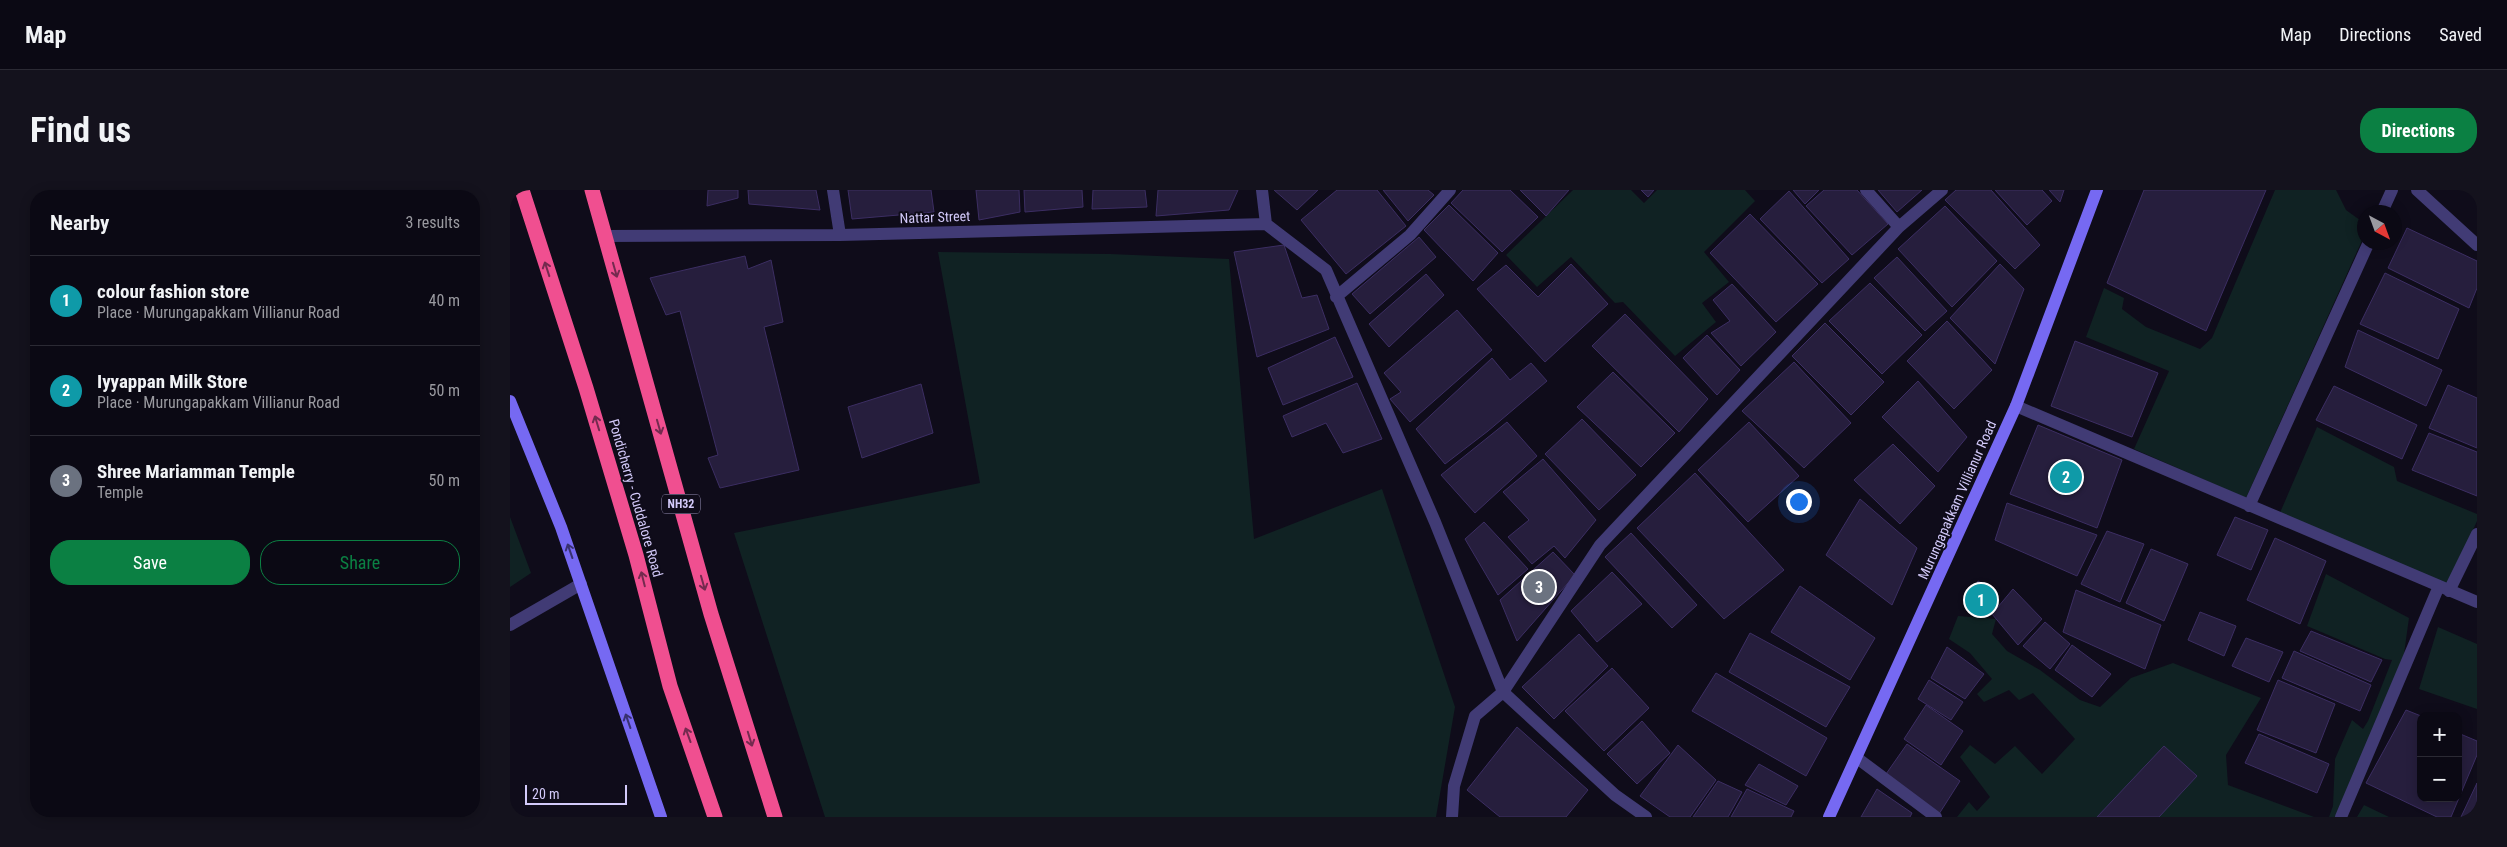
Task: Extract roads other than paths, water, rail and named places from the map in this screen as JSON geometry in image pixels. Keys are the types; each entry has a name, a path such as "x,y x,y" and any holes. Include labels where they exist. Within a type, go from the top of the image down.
{"highway":[{"name":"Pondicherry - Cuddalore Road","path":"522,190 586,388 631,536 670,686 715,817"},
{"name":"NH32","path":"592,190 711,614 775,817"}],"main road":[{"name":"Murungapakkam Villianur Road","path":"1829,817 2016,406 2097,190"},
{"path":"510,401 582,584 661,817"}],"street":[{"path":"833,190 840,235"},
{"path":"1262,190 1266,224 1326,270 1336,297 1435,522 1502,692 1615,795 1646,817"},
{"path":"1336,297 1410,235 1450,190"},
{"path":"1866,190 1899,227"},
{"path":"1452,817 1454,786 1475,716 1502,692 1600,546 1899,227 1942,190"},
{"path":"2385,205 2392,190"},
{"path":"2416,190 2477,245"},
{"name":"Nattar Street","path":"606,236 840,235 1266,224"},
{"path":"2249,506 2365,250"},
{"path":"2016,406 2477,602"},
{"path":"2342,817 2444,588 2477,534"},
{"path":"510,625 582,584"},
{"path":"1857,758 1936,817"}],"place":[{"name":"Iyyappan Milk Store","path":"2066,477"},
{"name":"Shree Mariamman Temple","path":"1539,587"},
{"name":"colour fashion store","path":"1981,600"}]}
